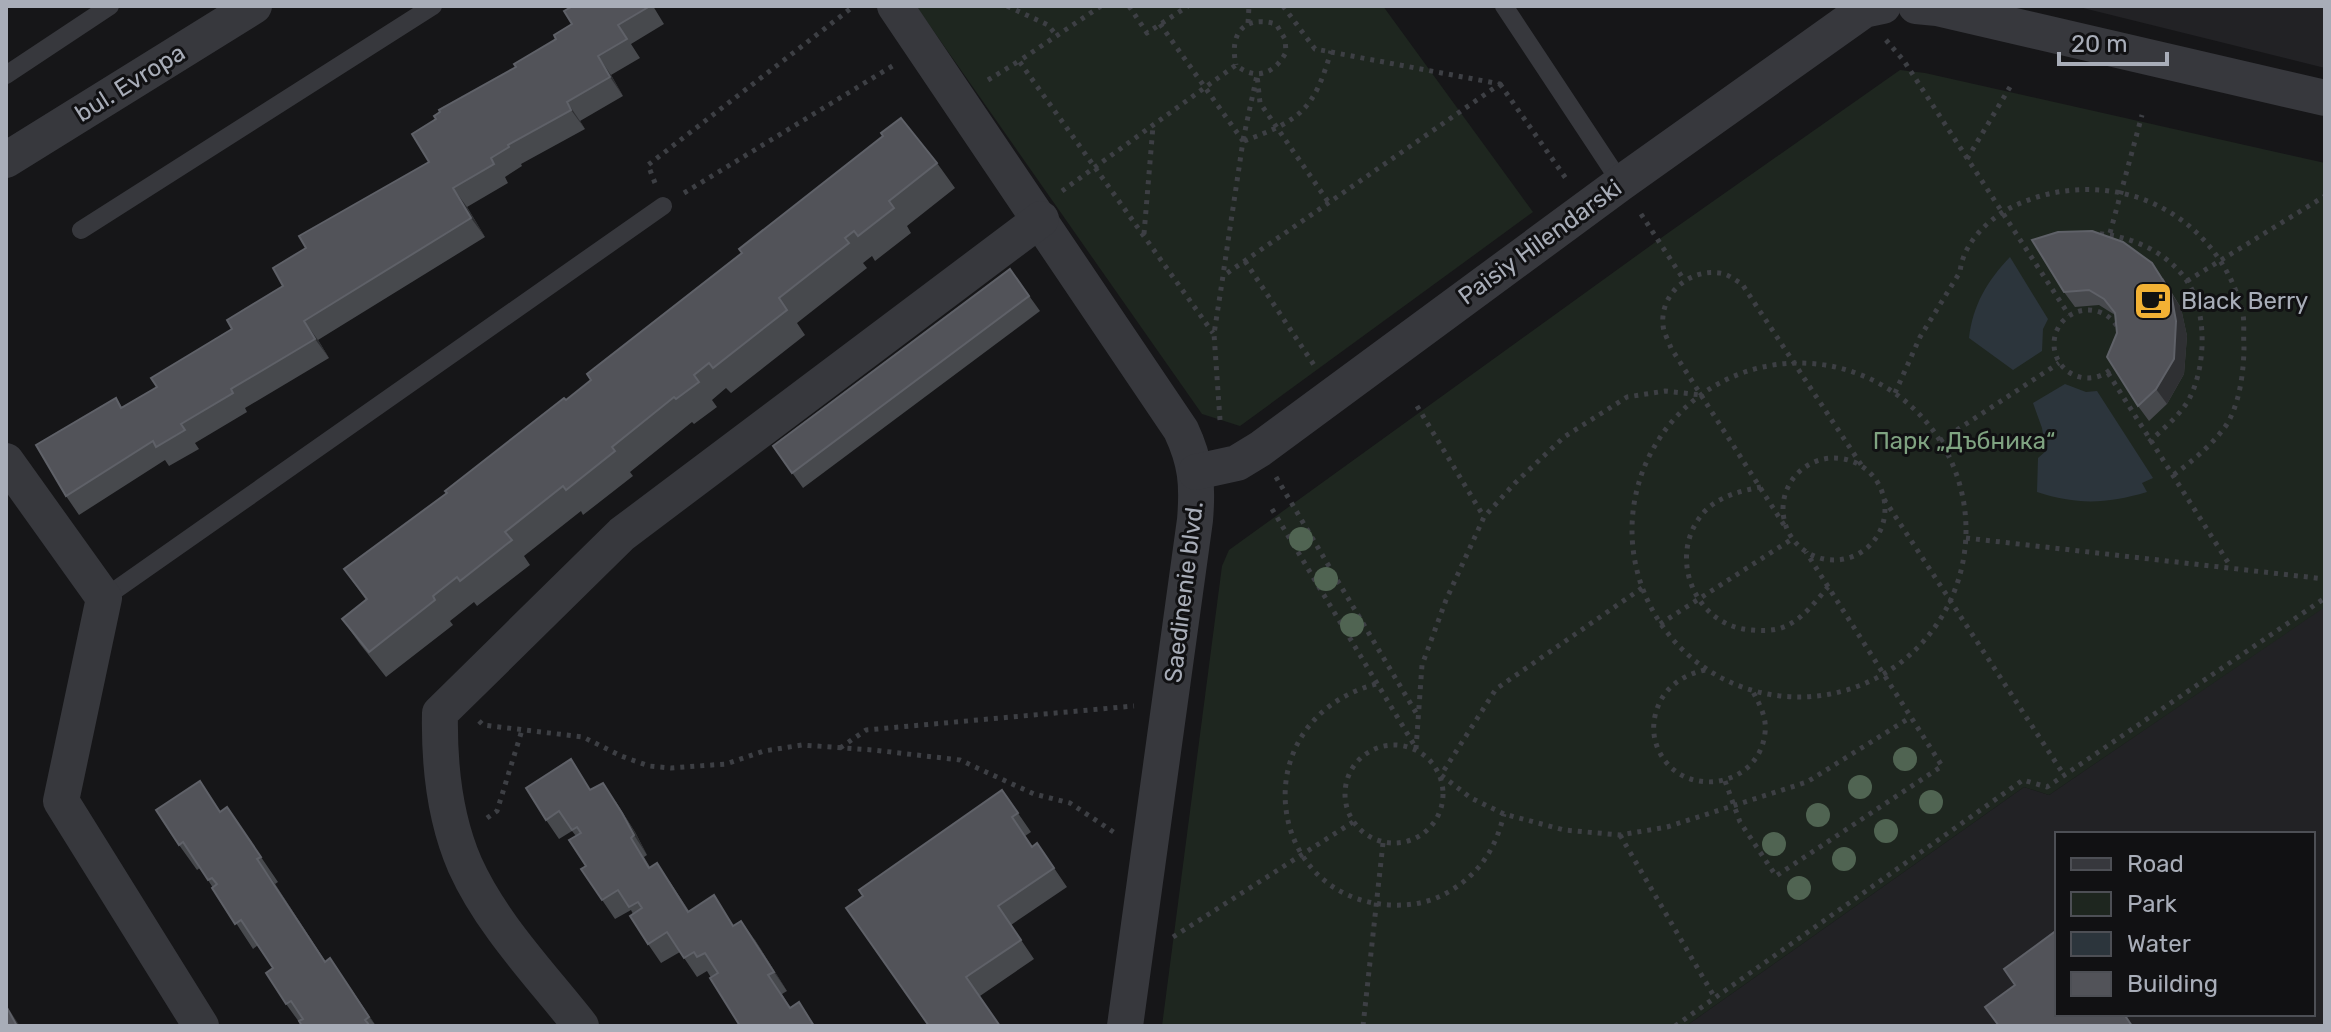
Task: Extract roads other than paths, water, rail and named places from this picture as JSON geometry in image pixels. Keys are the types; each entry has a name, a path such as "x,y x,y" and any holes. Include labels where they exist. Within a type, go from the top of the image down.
{"street":[{"name":"bul. Evropa","path":"6,160 254,6"},
{"name":"Saedinenie blvd.","path":"895,6 922,46 1051,206 1192,453 1196,472 1195,520 1125,1026"},
{"path":"1916,6 1937,8 2325,98"},
{"name":"Paisiy Hilendarski","path":"1196,472 1237,463 1260,449 1630,196 1864,10 1881,20"},
{"path":"581,1026 493,914 465,865 451,822 439,754 440,713 622,534 1051,206"},
{"path":"6,461 104,598 61,801 201,1026"}],"lane":[{"path":"6,75 110,6"},
{"path":"81,230 433,6"},
{"path":"1504,6 1630,196"},
{"path":"104,598 663,206"}],"water":[{"path":"2010,257 2048,319 2043,329 2042,351 2013,370 1969,338 1982,294"},
{"path":"2065,384 2086,392 2097,391 2153,478 2142,483 2147,492 2092,501 2037,492 2038,458 2046,451 2033,403"}],"place":[{"name":"Black Berry","path":"2153,301"}],"park label":[{"name":"Парк „Дъбника“","path":"1964,441"}]}
